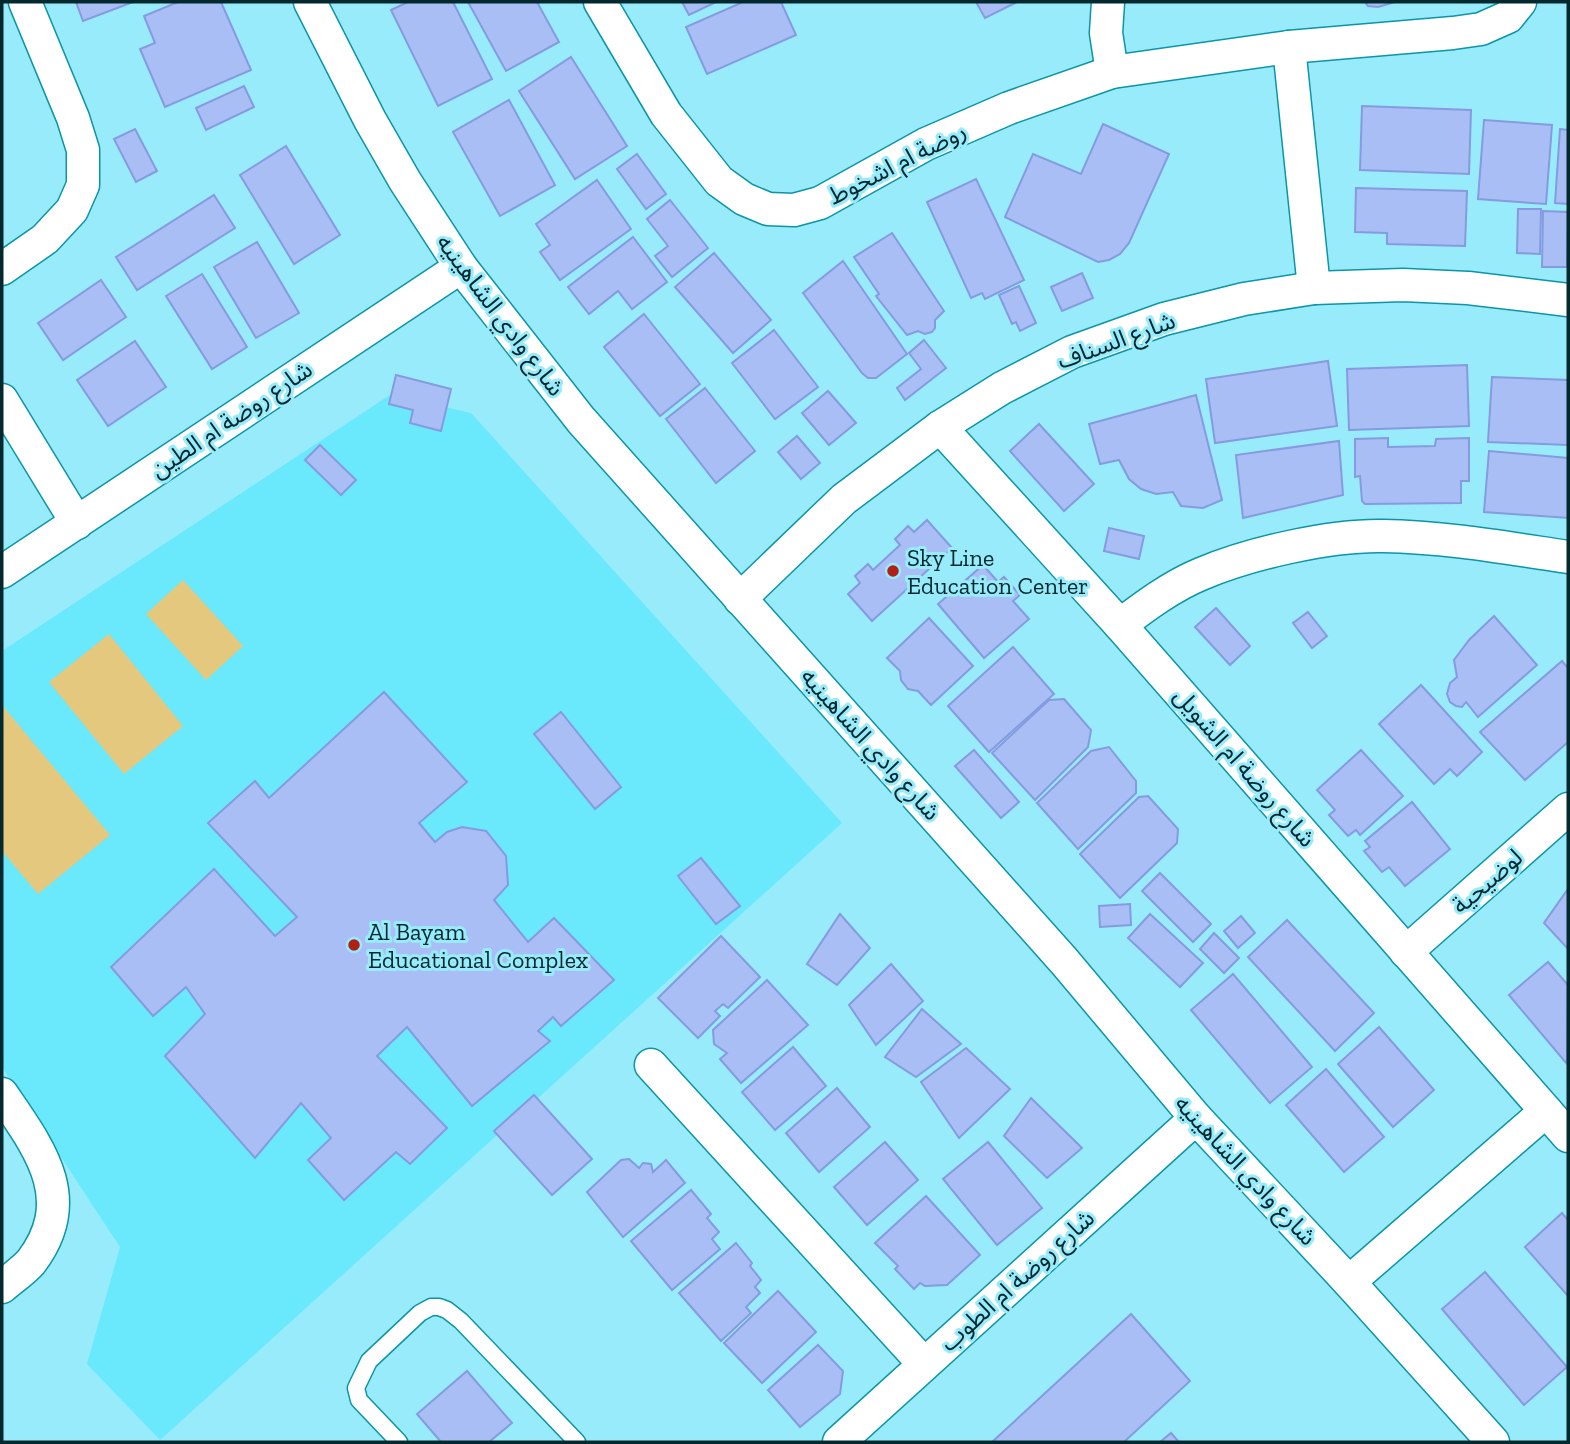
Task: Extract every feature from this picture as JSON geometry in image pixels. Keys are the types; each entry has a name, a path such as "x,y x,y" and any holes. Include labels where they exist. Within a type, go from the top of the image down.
{"street":[{"path":"2,269 46,239 72,210 83,185 83,150 25,2"},
{"name":"شارع وادي الشاهينيه","path":"310,2 370,120 405,181 461,267 581,420 1064,961 1196,1118 1493,1442"},
{"name":"روضة ام اشخوط","path":"600,2 666,114 719,181 744,200 768,209 794,210 820,202 926,144 1009,108 1112,72 1289,47 1481,29 1508,17 1520,2"},
{"path":"1108,2 1106,33 1112,72"},
{"path":"1289,47 1314,288"},
{"name":"شارع روضة ام الطين","path":"2,572 461,267"},
{"name":"شارع السناف","path":"740,599 844,499 940,427 1002,388 1072,352 1164,319 1244,299 1314,288 1403,285 1468,288 1568,300"},
{"path":"2,400 77,523"},
{"name":"شارع روضة ام الشويل","path":"940,427 1120,625 1568,1136"},
{"path":"1120,625 1150,603 1200,574 1252,557 1316,542 1381,536 1456,541 1568,557"},
{"name":"لوضيحية","path":"1406,952 1568,809"},
{"path":"651,1065 924,1364"},
{"path":"2,1094 29,1133 46,1164 55,1202 48,1235 30,1264 2,1287"},
{"path":"1349,1282 1546,1111"},
{"name":"شارع روضة ام الطوب","path":"839,1442 1196,1118"}],"lane":[{"path":"399,1442 359,1400 356,1388 369,1361 384,1345 420,1313 431,1307 439,1307 461,1321 578,1442"}],"shaded area":[{"name":"Al Bayam Educational Complex","path":"390,395 471,413 842,823 160,1440 87,1364 120,1247 2,1067 2,651"},
{"path":"183,580 243,646 206,680 146,614"},
{"path":"109,634 183,726 124,774 49,682"},
{"path":"2,705 110,835 38,894 2,851"}],"building":[{"path":"76,2 133,2 83,21"},
{"path":"178,2 221,2 251,70 165,107 140,49 155,43 144,16"},
{"path":"408,2 453,2 492,79 438,106 391,10"},
{"path":"468,2 537,2 559,42 506,71"},
{"path":"682,2 716,2 689,15"},
{"path":"743,2 781,2 796,35 707,74 686,27"},
{"path":"976,2 1017,2 985,18"},
{"path":"1365,2 1395,2 1378,7 1368,6"},
{"path":"571,57 627,146 575,179 519,91"},
{"path":"244,86 254,107 206,130 196,108"},
{"path":"509,100 555,185 500,216 453,132"},
{"path":"1362,106 1471,110 1469,174 1360,170"},
{"path":"1484,120 1552,125 1546,204 1478,199"},
{"path":"1103,124 1169,154 1129,243 1120,254 1098,262 1005,217 1033,154 1081,174"},
{"path":"135,129 157,171 136,182 114,139"},
{"path":"1560,129 1568,130 1568,204 1555,203"},
{"path":"286,146 340,235 294,264 240,175"},
{"path":"637,154 666,194 646,209 617,169"},
{"path":"976,179 1024,280 985,299 982,293 971,298 927,202"},
{"path":"597,180 631,229 560,280 540,252 550,245 536,224"},
{"path":"1356,188 1467,191 1465,246 1387,244 1387,233 1355,232"},
{"path":"214,195 235,228 137,290 116,257"},
{"path":"670,200 708,248 672,277 655,256 668,246 647,219"},
{"path":"1518,209 1541,209 1540,254 1517,253"},
{"path":"1543,211 1568,212 1567,267 1542,267"},
{"path":"892,233 944,311 935,320 932,332 925,334 918,331 907,335 876,296 879,294 854,257"},
{"path":"633,237 667,282 632,309 618,291 589,314 568,287"},
{"path":"257,242 299,313 256,338 214,267"},
{"path":"714,253 771,320 733,353 675,287"},
{"path":"843,261 907,354 876,378 868,378 862,373 803,293"},
{"path":"1082,273 1093,298 1062,311 1051,287"},
{"path":"202,274 247,347 212,369 166,296"},
{"path":"101,280 126,317 63,360 38,323"},
{"path":"1019,286 1036,323 1020,331 1016,322 1012,324 999,295"},
{"path":"644,314 700,384 660,416 604,347"},
{"path":"774,330 818,387 775,419 732,363"},
{"path":"924,340 946,368 905,400 897,388 921,369 909,353"},
{"path":"135,341 166,387 108,426 77,380"},
{"path":"1328,361 1337,426 1215,443 1206,379"},
{"path":"1467,365 1469,426 1349,430 1347,369"},
{"path":"396,375 451,389 441,431 410,423 413,410 389,404"},
{"path":"1492,377 1568,380 1568,445 1488,442"},
{"path":"705,388 755,451 716,483 666,419"},
{"path":"828,391 856,423 829,445 802,413"},
{"path":"1196,395 1222,500 1203,508 1181,506 1173,492 1156,494 1141,489 1129,479 1119,460 1100,464 1089,424"},
{"path":"1039,424 1094,484 1064,511 1010,451"},
{"path":"797,436 820,463 801,479 778,452"},
{"path":"1388,438 1388,447 1435,446 1436,439 1469,438 1469,481 1461,481 1461,503 1365,504 1362,501 1360,476 1355,477 1355,439"},
{"path":"1339,441 1343,495 1243,518 1236,455"},
{"path":"320,445 356,480 341,495 305,460"},
{"path":"1489,451 1568,458 1568,518 1484,512"},
{"name":"Sky Line Education Center","path":"927,520 952,548 872,621 848,594 860,583 855,576 868,564 873,570 900,545 895,539 908,526 914,532"},
{"path":"1109,528 1144,536 1139,559 1104,551"},
{"path":"983,565 998,582 1004,577 1020,595 1013,601 1029,619 984,658 938,604"},
{"path":"1216,608 1250,646 1230,665 1195,627"},
{"path":"1308,612 1327,636 1312,648 1293,623"},
{"path":"1494,616 1537,665 1478,717 1466,702 1462,707 1456,706 1450,702 1447,694 1450,683 1457,677 1454,660 1469,640"},
{"path":"929,618 973,666 931,705 918,691 908,689 901,680 900,671 887,658"},
{"path":"1013,647 1054,694 989,752 948,706"},
{"path":"1562,661 1568,668 1568,742 1525,780 1480,732"},
{"path":"1421,685 1482,752 1457,776 1450,769 1434,784 1379,724"},
{"path":"384,692 467,782 419,823 435,842 447,832 462,827 486,831 506,856 508,885 494,900 528,942 554,918 614,980 561,1026 553,1017 538,1031 550,1041 472,1106 407,1027 377,1056 447,1128 410,1164 396,1152 344,1200 308,1160 331,1138 301,1103 255,1158 165,1056 205,1014 186,987 153,1016 111,967 214,869 275,936 297,917 208,823 255,781 269,798"},
{"path":"1064,699 1091,730 1088,747 1035,800 992,753 1049,700"},
{"path":"561,712 621,787 595,809 534,734"},
{"path":"1109,747 1136,781 1136,793 1078,849 1037,803 1091,751"},
{"path":"974,750 1019,802 1001,818 955,766"},
{"path":"1361,750 1403,796 1360,835 1356,830 1348,836 1329,815 1335,810 1317,790"},
{"path":"1148,796 1178,829 1177,843 1120,898 1080,854 1139,797"},
{"path":"1412,802 1450,849 1405,886 1389,867 1382,872 1364,851 1370,847 1365,841"},
{"path":"701,858 740,906 716,924 678,876"},
{"path":"1160,873 1211,924 1193,942 1142,891"},
{"path":"1568,889 1568,949 1544,923"},
{"path":"1130,904 1131,925 1100,927 1099,906"},
{"path":"840,914 870,948 837,985 807,964"},
{"path":"1150,914 1203,963 1180,987 1128,938"},
{"path":"1241,916 1255,933 1238,948 1224,931"},
{"path":"1287,920 1374,1013 1335,1051 1248,957"},
{"path":"1214,933 1239,958 1224,973 1200,949"},
{"path":"721,936 760,977 728,1008 723,1004 715,1011 720,1016 698,1038 658,998"},
{"path":"1548,962 1568,985 1567,1064 1509,995"},
{"path":"891,964 923,1001 876,1045 849,1005"},
{"path":"1233,974 1312,1067 1270,1103 1191,1010"},
{"path":"767,980 808,1025 741,1083 720,1059 727,1053 714,1044 713,1030"},
{"path":"922,1009 961,1044 916,1077 885,1057"},
{"path":"1379,1027 1434,1090 1393,1127 1338,1064"},
{"path":"793,1047 826,1086 775,1130 742,1092"},
{"path":"966,1048 1010,1089 959,1138 921,1082"},
{"path":"1326,1069 1384,1137 1344,1172 1286,1105"},
{"path":"837,1088 870,1127 819,1172 786,1133"},
{"path":"534,1095 592,1159 552,1195 494,1131"},
{"path":"1031,1098 1082,1148 1047,1178 1004,1136"},
{"path":"885,1142 918,1180 867,1225 834,1187"},
{"path":"988,1142 1042,1208 997,1245 943,1179"},
{"path":"629,1159 639,1168 643,1163 651,1164 653,1172 666,1160 685,1183 623,1237 587,1192 621,1160"},
{"path":"691,1190 711,1214 707,1218 719,1232 712,1239 720,1249 672,1290 631,1241"},
{"path":"926,1196 980,1255 947,1285 925,1286 920,1283 914,1289 895,1269 898,1266 875,1243"},
{"path":"1562,1213 1568,1220 1568,1296 1525,1247"},
{"path":"736,1243 761,1280 755,1287 760,1293 746,1307 751,1313 721,1341 679,1293"},
{"path":"1485,1272 1567,1367 1524,1405 1442,1309"},
{"path":"778,1291 816,1332 762,1383 724,1343"},
{"path":"1131,1314 1190,1381 1124,1442 992,1442"},
{"path":"818,1345 843,1371 840,1394 800,1427 768,1390"},
{"path":"467,1371 512,1423 489,1442 441,1442 417,1414"},
{"path":"1171,1433 1179,1442 1160,1442"}],"place":[{"name":"Sky Line Education Center","path":"893,571"},
{"name":"Al Bayam Educational Complex","path":"354,945"}]}
